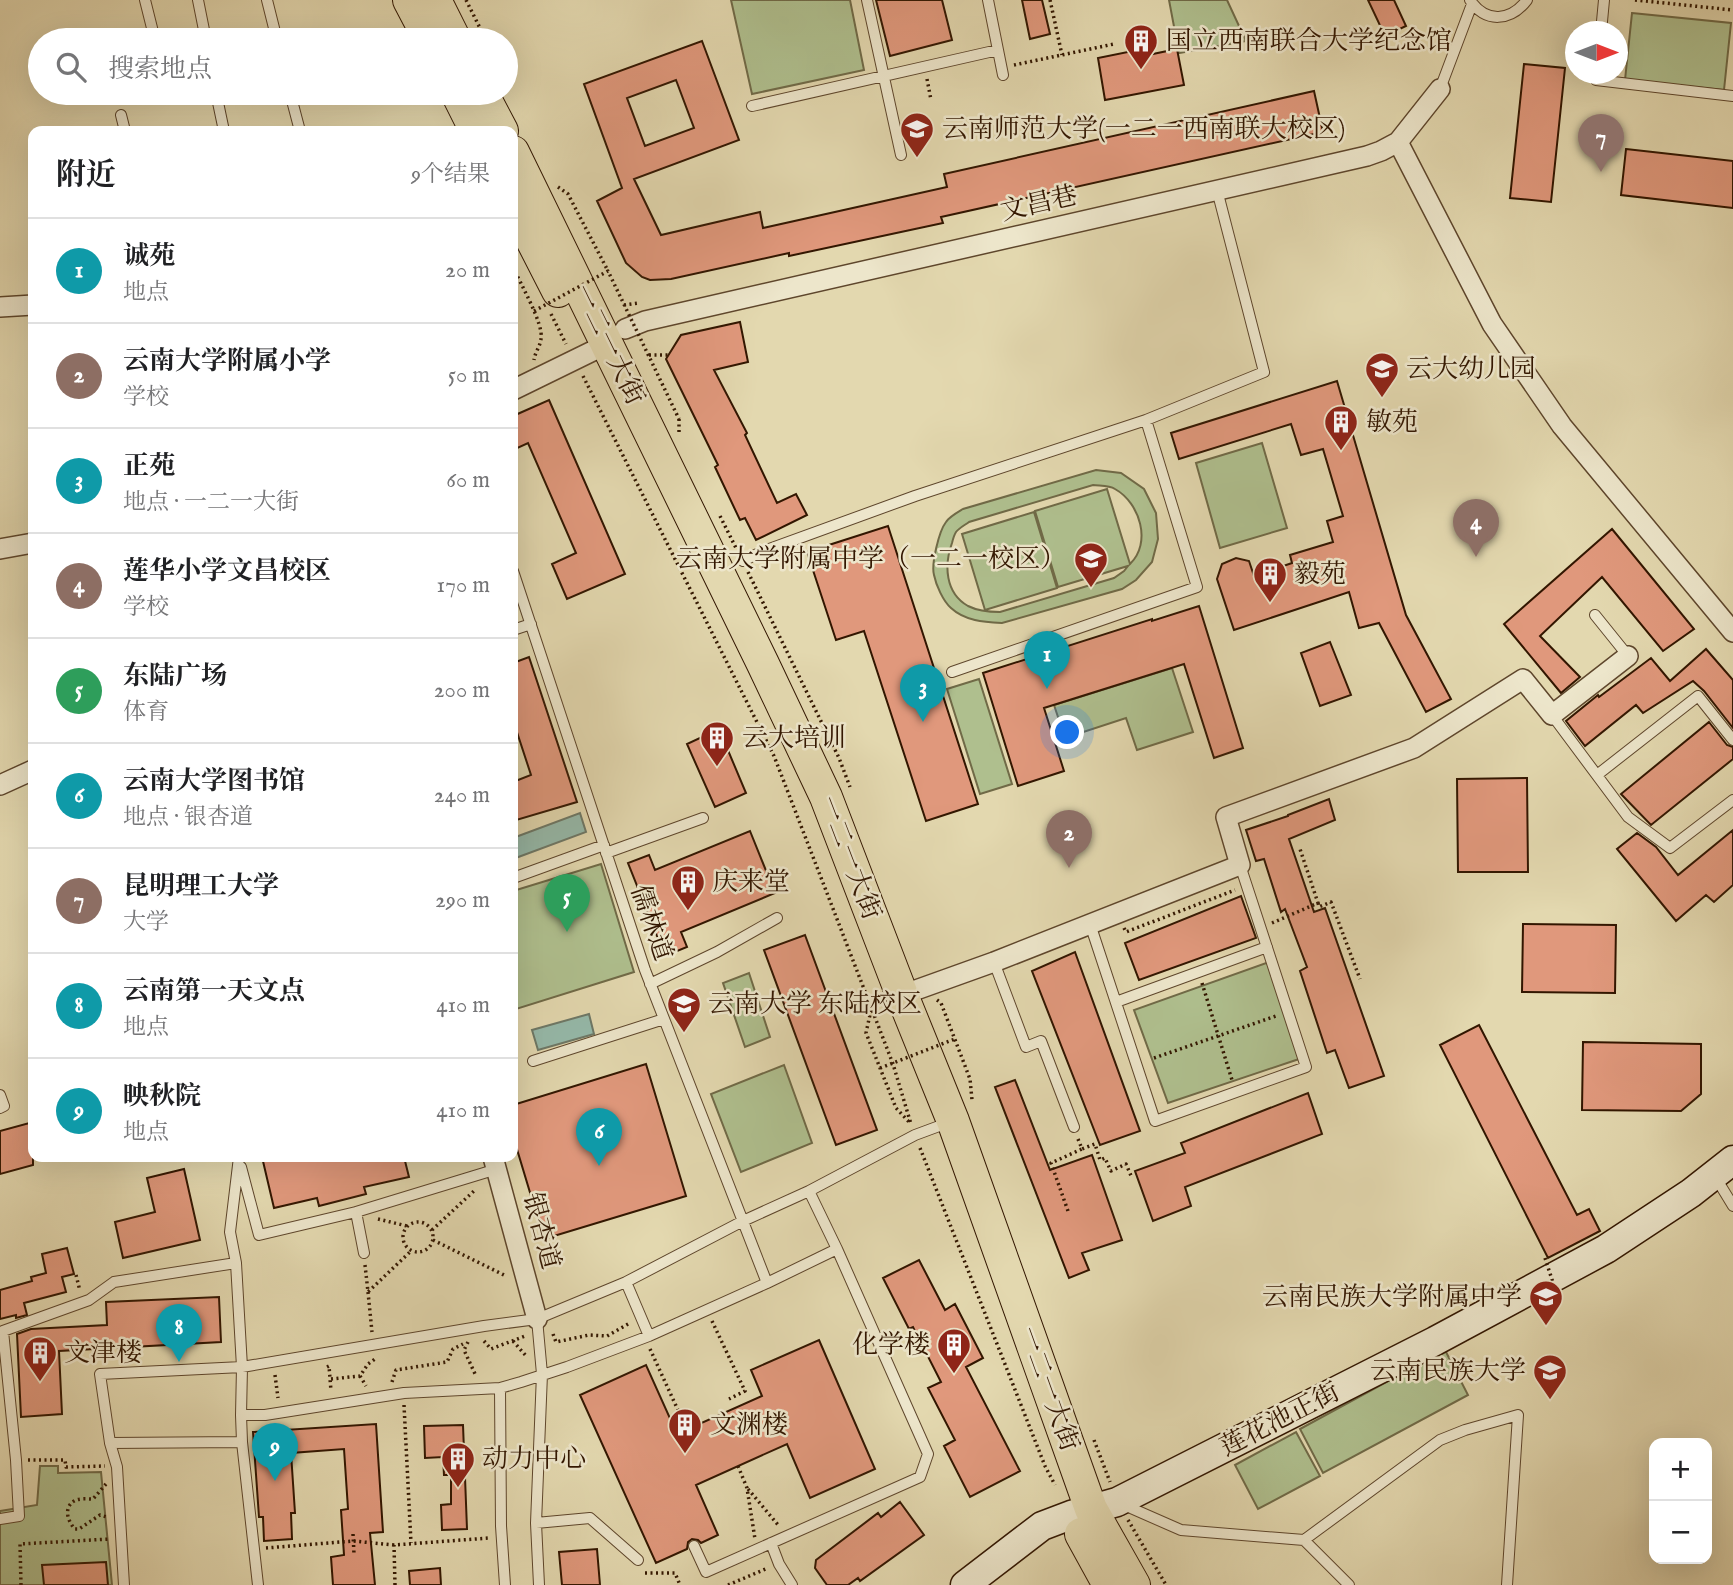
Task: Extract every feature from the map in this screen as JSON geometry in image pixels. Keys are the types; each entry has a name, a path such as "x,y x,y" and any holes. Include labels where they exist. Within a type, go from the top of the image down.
{"main road":[{"path":"409,0 424,28"},
{"path":"435,0 449,28"},
{"path":"463,105 474,126"},
{"path":"488,105 499,126"},
{"name":"一二一大街","path":"518,163 808,803 1093,1509 1134,1585"},
{"name":"一二一大街","path":"518,211 599,346 763,664 826,797 902,995 937,1123"},
{"name":"莲花池正街","path":"965,1585 1042,1526 1093,1509 1435,1341 1606,1249 1724,1167"},
{"name":"一二一大街","path":"1093,1509 1109,1585"}],"street":[{"name":"文昌巷","path":"518,387 645,321 1367,156 1398,142 1440,89"},
{"path":"1398,142 1492,324 1562,426 1733,632"},
{"path":"0,307 28,305"},
{"path":"0,549 28,544"},
{"path":"902,995 994,962 1240,865 1226,817 1414,748 1523,679 1552,715 1628,656"},
{"path":"0,785 28,772"},
{"name":"银杏道","path":"495,1163 538,1325"}],"lane":[{"path":"145,0 152,28"},
{"path":"198,0 204,28"},
{"path":"267,0 274,28"},
{"path":"867,0 901,155"},
{"path":"988,0 1002,71"},
{"path":"1440,89 1471,2 1489,16 1500,17 1511,15 1527,0"},
{"path":"1602,21 1604,0"},
{"path":"752,106 998,50"},
{"path":"1628,84 1733,96"},
{"path":"219,105 223,126"},
{"path":"293,105 299,126"},
{"path":"121,115 124,126"},
{"path":"743,561 915,496 1146,420 1264,373 1217,190"},
{"path":"952,672 1197,587 1146,420"},
{"name":"儒林道","path":"518,586 650,984 767,1283"},
{"path":"1595,615 1628,656"},
{"path":"518,628 531,624"},
{"path":"1597,775 1698,696 1733,740"},
{"path":"1552,715 1628,817 1670,848 1733,800"},
{"path":"518,876 703,818"},
{"path":"1090,923 1155,1121 1306,1067 1240,865"},
{"path":"650,984 717,952 776,918"},
{"path":"1116,1002 1266,947"},
{"path":"994,962 1026,1047 1041,1041 1074,1127"},
{"path":"533,1061 664,1019"},
{"path":"0,1095 4,1106 0,1108"},
{"path":"124,1585 119,1517 100,1374 242,1367 373,1345 538,1325 743,1221 809,1191 937,1123"},
{"path":"239,1162 230,1232 236,1263 242,1367 242,1442 258,1585"},
{"path":"240,1162 260,1234 356,1212 495,1163"},
{"path":"1724,1167 1733,1206"},
{"path":"694,1546 706,1572 920,1477 928,1454 809,1191"},
{"path":"356,1212 364,1253"},
{"path":"241,1415 265,1415 404,1394 500,1388 567,1367 647,1337 837,1249"},
{"path":"0,1519 19,1516 3,1331 89,1300 114,1282 236,1263"},
{"path":"626,1282 647,1337"},
{"path":"538,1325 542,1374 536,1523 539,1585"},
{"path":"500,1388 505,1585"},
{"path":"1304,1540 1440,1440 1518,1415 1507,1585"},
{"path":"110,1443 242,1442"},
{"path":"1093,1509 1181,1530 1304,1540 1349,1585"},
{"path":"536,1523 590,1518 638,1560"},
{"path":"771,1543 779,1564 792,1585"}],"path":[{"path":"466,0 480,28"},
{"path":"1050,0 1062,55"},
{"path":"1635,0 1733,10"},
{"path":"1002,71 1114,44"},
{"path":"924,67 931,100"},
{"path":"556,187 568,194 608,271 679,419 679,436"},
{"path":"534,311 608,271"},
{"path":"518,277 541,331 541,341 535,352 533,379"},
{"path":"543,300 599,346 774,756 893,1064 937,1123 1045,1466 1093,1509"},
{"path":"649,355 668,355"},
{"path":"1300,849 1319,906 1331,902 1360,979"},
{"path":"1260,928 1318,903"},
{"path":"1199,971 1235,1092"},
{"path":"937,1123 970,1079 941,1003"},
{"path":"871,1008 866,1033 896,1108 937,1123"},
{"path":"1154,1058 1288,1012"},
{"path":"880,1068 955,1039"},
{"path":"1074,1127 1082,1149"},
{"path":"1068,1211 1051,1163 1095,1144 1100,1160 1105,1158 1111,1171 1126,1164 1132,1178"},
{"path":"432,1231 495,1163"},
{"path":"421,1222 432,1231 433,1240 425,1251 416,1252 404,1244 403,1235 411,1223 421,1222"},
{"path":"433,1240 529,1288"},
{"path":"368,1292 411,1251"},
{"path":"360,1376 376,1358 364,1253"},
{"path":"1545,1258 1559,1301"},
{"path":"707,1310 745,1391 729,1399"},
{"path":"385,1386 392,1383 396,1370 447,1362 453,1349 469,1340 484,1340 491,1349 538,1325 550,1328 556,1342 589,1335 607,1336 631,1323 643,1321"},
{"path":"647,1337 682,1419 696,1413"},
{"path":"469,1340 464,1350 475,1374 486,1388"},
{"path":"316,1368 329,1366 332,1391"},
{"path":"242,1367 275,1375 278,1398 265,1415"},
{"path":"330,1379 360,1376"},
{"path":"360,1376 367,1386"},
{"path":"404,1394 411,1543"},
{"path":"16,1460 65,1460 66,1467 113,1466 105,1485 93,1499 74,1501 69,1507 67,1518 75,1529 100,1515 119,1517"},
{"path":"738,1466 747,1488 757,1549"},
{"path":"747,1488 787,1536"},
{"path":"353,1534 354,1554"},
{"path":"254,1549 354,1541 394,1545 502,1537"},
{"path":"21,1585 20,1545 121,1539"},
{"path":"394,1545 395,1585"},
{"path":"638,1560 645,1573 675,1573 680,1585"},
{"path":"728,1585 779,1564"}],"green space":[{"path":"731,0 850,0 864,70 752,94"},
{"path":"1169,0 1227,0 1246,41 1179,53"},
{"path":"1632,13 1731,23 1724,90 1628,80"},
{"path":"1262,443 1287,528 1220,548 1196,463"},
{"path":"1096,470 1121,473 1144,489 1156,513 1158,539 1152,562 1136,580 1122,589 1002,623 982,621 962,616 951,608 940,593 933,570 943,526 949,518 963,509","holes":["1093,485 1113,488 1124,495 1137,513 1142,535 1137,555 1130,564 1107,489 1035,511 1058,587 1128,566 1124,571 1114,578 1000,612 972,608 955,594 947,569 949,551 960,528 969,522"]},
{"path":"1034,512 1057,588 985,610 962,534"},
{"path":"1172,668 1193,732 1137,750 1126,718 1065,738 1054,705"},
{"path":"979,679 1012,784 980,794 947,689"},
{"path":"601,864 634,972 518,1008 518,889"},
{"path":"1269,962 1299,1059 1168,1103 1134,1010"},
{"path":"749,973 770,1037 745,1047 723,983"},
{"path":"784,1065 812,1143 741,1172 711,1094"},
{"path":"1445,1350 1468,1395 1323,1473 1300,1429"},
{"path":"1296,1432 1320,1476 1258,1509 1235,1465"},
{"path":"40,1466 58,1466 58,1473 101,1472 112,1585 0,1585 0,1511 37,1505"}],"shaded area":[{"path":"580,813 586,832 518,857 518,836"},
{"path":"589,1014 594,1034 538,1050 532,1030"}],"building":[{"path":"876,0 942,0 952,40 890,56"},
{"path":"1022,0 1042,0 1050,34 1030,39"},
{"path":"1368,0 1394,0 1406,26 1385,36"},
{"path":"702,41 739,140 634,179 661,235 760,212 763,228 947,187 944,174 1314,91 1323,132 941,217 943,223 671,279 650,280 642,277 626,263 597,201 622,188 584,84","holes":["676,80 694,128 645,146 627,98"]},
{"name":"国立西南联合大学纪念馆","path":"1146,41 1148,55 1177,49 1184,85 1105,100 1098,58 1128,52 1127,44"},
{"path":"1524,64 1565,68 1551,202 1510,198"},
{"path":"1626,149 1733,161 1733,208 1621,195"},
{"path":"740,322 748,362 714,370 747,433 745,435 777,503 796,494 807,515 756,540 745,518 740,520 715,467 718,465 666,359 681,335"},
{"name":"毅苑","path":"1337,381 1406,615 1451,699 1426,712 1379,623 1359,628 1349,592 1234,630 1217,579 1222,564 1236,558 1249,561 1254,576 1292,563 1290,555 1333,542 1327,521 1343,516 1323,449 1301,455 1291,424 1179,459 1171,433"},
{"path":"549,400 625,574 567,599 552,564 576,553 528,443 518,448 518,414"},
{"path":"888,526 978,804 926,821 864,631 836,640 807,552"},
{"path":"1612,529 1694,629 1663,651 1602,577 1540,636 1580,677 1561,693 1504,624"},
{"path":"1199,606 1243,748 1214,758 1184,664 1044,708 1064,771 1018,786 983,673"},
{"path":"1330,642 1351,695 1320,706 1301,653"},
{"path":"1706,649 1733,680 1733,728 1693,681 1643,713 1636,705 1585,746 1566,721 1651,658 1670,681"},
{"path":"529,657 577,802 518,820 518,780 531,775 518,735 518,661"},
{"path":"1709,722 1727,745 1733,747 1733,759 1651,825 1621,794"},
{"name":"云大培训","path":"719,729 746,793 715,807 687,744"},
{"path":"1527,778 1528,872 1458,872 1457,779"},
{"path":"1329,799 1335,820 1289,839 1314,912 1325,908 1384,1076 1349,1088 1335,1050 1327,1053 1300,971 1307,967 1285,909 1281,912 1264,859 1256,861 1246,830"},
{"path":"1733,830 1733,885 1714,902 1706,895 1676,921 1617,849 1637,833 1656,847 1678,875"},
{"name":"庆来堂","path":"750,831 775,893 681,932 687,947 665,956 628,863 649,855 655,870"},
{"path":"1241,896 1256,938 1139,980 1125,943"},
{"path":"1523,924 1616,925 1615,993 1522,992"},
{"path":"805,935 877,1130 836,1145 764,950"},
{"path":"1075,952 1140,1131 1100,1145 1032,971"},
{"path":"1479,1025 1577,1215 1589,1209 1600,1231 1548,1258 1440,1045"},
{"path":"1583,1042 1701,1044 1701,1094 1681,1111 1582,1110"},
{"path":"646,1064 686,1196 544,1239 518,1153 518,1103"},
{"path":"1015,1080 1050,1170 1092,1155 1122,1240 1082,1253 1089,1270 1069,1278 995,1087"},
{"path":"1308,1093 1322,1134 1185,1187 1191,1206 1153,1221 1135,1171 1185,1153 1181,1143"},
{"path":"28,1123 28,1162 33,1162 33,1165 0,1174 0,1131"},
{"path":"263,1162 405,1162 409,1177 364,1187 366,1194 319,1206 317,1198 274,1208"},
{"path":"184,1169 200,1240 123,1258 115,1222 155,1212 147,1178"},
{"path":"67,1248 74,1274 62,1277 66,1292 24,1303 27,1315 0,1319 0,1290 32,1281 31,1277 46,1273 42,1254"},
{"name":"化学楼","path":"919,1260 945,1310 955,1304 983,1358 966,1367 1020,1471 970,1497 944,1446 955,1440 928,1388 941,1382 913,1327 909,1329 883,1278"},
{"name":"文津楼","path":"219,1297 221,1342 59,1351 62,1414 21,1417 17,1334 31,1329 107,1325 106,1302"},
{"name":"文渊楼","path":"819,1340 875,1469 810,1498 787,1444 696,1485 718,1535 701,1543 692,1539 688,1542 687,1549 656,1563 580,1395 646,1365 677,1434 762,1396 751,1370"},
{"path":"376,1424 383,1532 370,1533 375,1585 333,1585 331,1557 344,1555 341,1510 348,1509 344,1449 291,1453 295,1513 291,1513 292,1539 264,1541 263,1517 259,1517 253,1432"},
{"name":"动力中心","path":"463,1425 467,1529 442,1530 441,1505 451,1504 451,1475 444,1475 443,1457 425,1458 424,1426"},
{"path":"900,1502 924,1535 860,1581 858,1578 848,1585 827,1585 815,1568 816,1560 878,1513 881,1517"},
{"path":"597,1549 600,1585 562,1585 559,1552"},
{"path":"106,1562 108,1585 44,1585 42,1565"},
{"path":"440,1568 441,1585 410,1585 409,1571"}],"place":[{"name":"国立西南联合大学纪念馆","path":"1141,71"},
{"name":"云南师范大学(一二一西南联大校区)","path":"917,159"},
{"name":"昆明理工大学","path":"1601,172"},
{"name":"云大幼儿园","path":"1382,399"},
{"name":"敏苑","path":"1341,452"},
{"name":"莲华小学文昌校区","path":"1476,557"},
{"name":"云南大学附属中学（一二一校区）","path":"1091,589"},
{"name":"毅苑","path":"1270,604"},
{"name":"诚苑","path":"1047,689"},
{"name":"正苑","path":"923,722"},
{"name":"云大培训","path":"717,768"},
{"name":"云南大学附属小学","path":"1069,868"},
{"name":"庆来堂","path":"688,912"},
{"name":"东陆广场","path":"567,932"},
{"name":"云南大学 东陆校区","path":"684,1034"},
{"name":"云南大学图书馆","path":"599,1166"},
{"name":"云南民族大学附属中学","path":"1546,1327"},
{"name":"云南第一天文点","path":"179,1362"},
{"name":"化学楼","path":"954,1375"},
{"name":"文津楼","path":"40,1383"},
{"name":"云南民族大学","path":"1550,1401"},
{"name":"文渊楼","path":"685,1455"},
{"name":"映秋院","path":"275,1481"},
{"name":"动力中心","path":"458,1489"}]}
